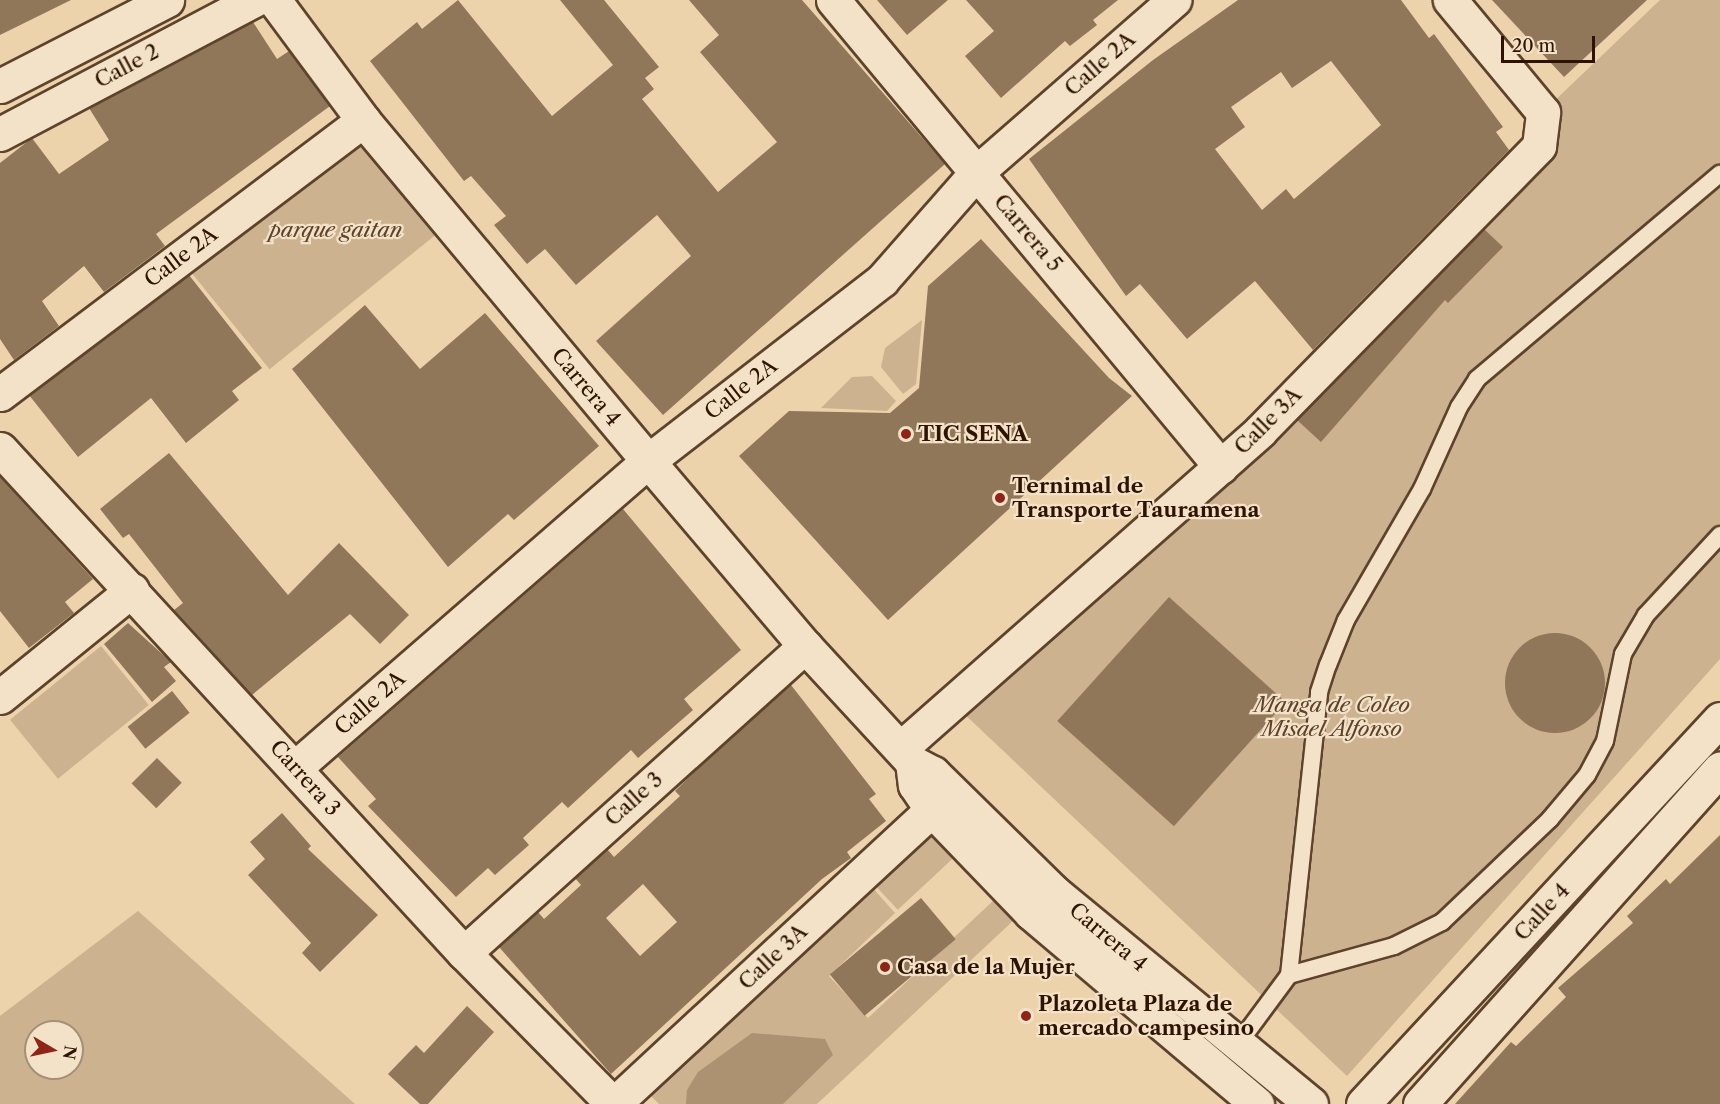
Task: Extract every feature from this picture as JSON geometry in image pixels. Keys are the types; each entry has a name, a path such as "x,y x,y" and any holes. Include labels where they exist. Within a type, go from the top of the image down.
{"street":[{"name":"Calle 2","path":"0,86 166,0"},
{"name":"Calle 2","path":"0,134 254,0"},
{"name":"Carrera 4","path":"274,0 363,120 648,461 805,646 906,755 933,773 1054,892 1311,1104"},
{"name":"Carrera 5","path":"832,0 1221,467"},
{"name":"Calle 2A","path":"296,767 648,461 882,280 977,172 1174,0"},
{"name":"Calle 3A","path":"906,755 1221,467 1539,146 1543,112 1450,0"},
{"name":"Calle 2A","path":"0,394 363,120"},
{"name":"Carrera 3","path":"0,449 296,767 464,953 613,1104"},
{"path":"0,697 132,590"},
{"name":"Calle 3","path":"464,953 805,646"},
{"name":"Calle 4","path":"1420,1104 1713,764 1720,719"},
{"name":"Carrera 4","path":"906,755 915,785 932,810 1031,913 1257,1104"},
{"name":"Calle 4","path":"1363,1104 1713,764"},
{"name":"Calle 3A","path":"613,1104 932,810"}],"lane":[{"path":"1238,1044 1289,975 1319,692 1346,620 1422,489 1459,407 1477,379 1720,174"},
{"path":"1289,975 1394,946 1442,922 1551,819 1587,775 1605,741 1623,654 1640,625 1720,536"}],"green space":[{"name":"Manga de Coleo Misael Alfonso","path":"1660,0 1720,0 1720,659 1347,1076 959,709 1543,149 1549,106"},
{"name":"parque gaitan","path":"357,126 441,230 270,369 185,265"},
{"path":"922,320 916,384 903,394 881,367 885,348"},
{"path":"872,376 896,401 887,411 821,408 852,377"},
{"path":"101,646 149,705 58,779 10,720"},
{"path":"929,826 956,855 898,910 870,881"},
{"path":"871,886 895,913 829,976 868,1018 994,900 1014,920 817,1104 659,1104 650,1095"},
{"path":"138,911 355,1104 0,1104 0,1016"}],"shaded area":[{"path":"752,1033 825,1039 833,1055 783,1104 686,1104 687,1090 698,1072"}],"building":[{"path":"0,0 71,0 0,35"},
{"path":"458,0 552,116 613,65 560,0 604,0 659,67 645,78 654,89 642,99 718,192 777,142 700,52 719,35 689,0 802,0 945,164 663,415 596,341 691,256 657,215 576,285 545,249 527,264 494,225 506,216 471,176 464,181 370,61 417,22 422,29"},
{"path":"877,0 948,0 907,35"},
{"path":"966,0 1118,0 1093,20 1097,25 1070,46 1065,41 1001,98 965,56 994,31"},
{"path":"1238,0 1401,0 1429,38 1434,34 1503,127 1496,132 1509,150 1313,350 1255,281 1187,339 1140,284 1126,296 1029,159 1153,60","holes":["1331,61 1381,125 1294,199 1286,189 1262,210 1215,149 1245,127 1231,107 1281,72 1292,88"]},
{"path":"1492,0 1647,0 1564,77"},
{"path":"253,22 277,59 289,51 330,106 156,234 165,246 104,292 84,266 42,301 59,326 14,360 0,339 0,163 32,138 59,174 109,140 89,108"},
{"path":"1484,229 1503,247 1448,303 1445,300 1321,442 1297,420"},
{"name":"TIC SENA","path":"981,239 1109,378 1132,396 888,620 739,456 789,411 890,413 919,388 928,286"},
{"path":"189,275 262,368 232,391 239,400 186,443 151,398 78,457 29,395"},
{"path":"365,305 420,369 485,313 599,446 514,520 508,514 448,567 292,369"},
{"path":"169,453 288,595 339,543 409,615 380,644 350,614 252,695 174,610 183,603 129,534 123,538 100,509"},
{"path":"0,477 93,579 65,602 74,613 29,648 0,611"},
{"path":"623,509 741,650 684,699 693,710 638,758 631,750 568,808 562,802 523,838 529,845 495,875 488,868 456,897 368,806 376,799 338,757"},
{"path":"1169,597 1286,702 1174,826 1057,721"},
{"path":"128,623 171,662 164,667 176,681 152,702 104,644"},
{"path":"1555,633 1574,637 1590,648 1601,664 1605,683 1601,702 1590,718 1574,729 1555,733 1536,729 1520,718 1509,702 1505,683 1509,664 1520,648 1536,637"},
{"path":"791,685 876,794 869,799 886,821 847,852 851,858 822,879 611,1074 499,947 538,912 544,919 581,885 575,878 607,849 614,857 680,796 675,791 706,760","holes":["643,884 677,922 640,956 606,918"]},
{"path":"172,691 190,713 145,749 128,727"},
{"path":"157,758 182,783 156,808 132,783"},
{"path":"282,813 311,846 308,849 378,915 320,972 302,953 311,943 248,875 265,859 250,842"},
{"path":"1720,835 1720,1104 1455,1104 1511,1042 1516,1046 1566,997 1558,988 1633,923 1627,916 1666,879 1670,884"},
{"name":"Casa de la Mujer","path":"921,898 956,939 865,1016 830,974"},
{"path":"467,1006 494,1032 428,1104 420,1104 388,1074 416,1045 424,1053"}],"place":[{"name":"TIC SENA","path":"906,434"},
{"name":"Ternimal de Transporte Tauramena","path":"1000,498"},
{"name":"Casa de la Mujer","path":"885,967"},
{"name":"Plazoleta Plaza de mercado campesino","path":"1026,1016"}]}
